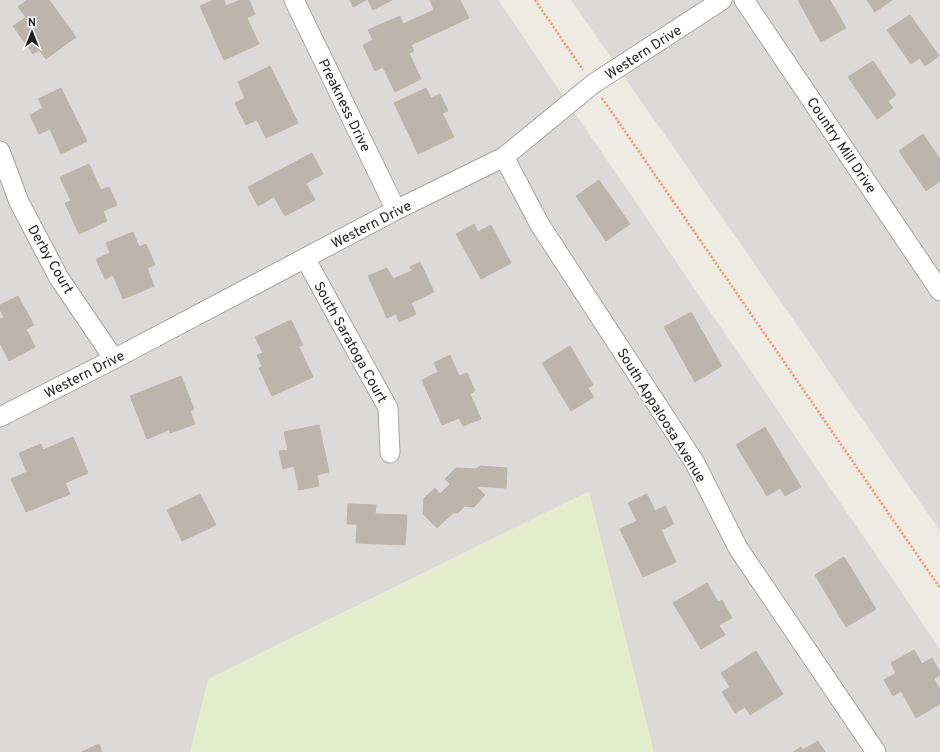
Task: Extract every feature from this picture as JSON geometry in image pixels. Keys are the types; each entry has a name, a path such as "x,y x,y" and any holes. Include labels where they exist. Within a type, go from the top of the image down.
{"street":[{"name":"Preakness Drive","path":"294,0 396,210"},
{"name":"Western Drive","path":"0,417 114,359 396,210 504,157 593,84 722,0"},
{"name":"Country Mill Drive","path":"744,0 940,291"},
{"name":"Derby Court","path":"0,152 19,202 59,278 114,359"},
{"name":"South Appaloosa Avenue","path":"504,157 540,225 695,463 738,548 876,752"},
{"name":"South Saratoga Court","path":"305,258 388,408 390,453"}],"path":[{"path":"535,0 586,75"},
{"path":"603,99 940,588"}],"shaded area":[{"path":"0,0 498,0 940,649 940,752 0,752"},
{"path":"571,0 940,0 940,531"}],"green space":[{"path":"589,491 654,752 190,752 208,679"}],"building":[{"path":"27,0 49,0 76,37 46,59 39,50 33,54 13,26 26,17 18,7"},
{"path":"214,0 224,0 226,6 240,0 249,0 255,14 247,18 259,44 224,60 200,6"},
{"path":"350,0 366,0 353,7"},
{"path":"368,0 392,0 373,10"},
{"path":"430,0 460,0 469,18 411,45 414,51 409,53 421,79 395,92 383,67 375,71 363,45 373,40 368,30 400,16 403,24 434,10"},
{"path":"798,0 830,0 846,28 821,42"},
{"path":"867,0 892,0 875,12"},
{"path":"910,15 939,56 925,66 920,58 911,64 887,30"},
{"path":"873,61 896,95 888,101 893,108 877,119 848,77"},
{"path":"270,66 298,123 266,138 257,120 246,125 235,103 245,98 238,82"},
{"path":"61,88 87,141 61,154 50,129 39,134 30,115 43,108 38,99"},
{"path":"426,88 431,98 440,94 448,111 442,113 454,137 418,154 394,103"},
{"path":"923,134 940,159 940,181 926,191 899,151"},
{"path":"312,153 323,174 306,183 315,200 285,216 274,197 258,206 248,187"},
{"path":"89,164 101,190 109,187 117,205 103,211 107,221 79,234 65,203 71,201 60,177"},
{"path":"599,180 630,224 606,241 576,196"},
{"path":"474,224 478,232 491,225 511,263 481,279 456,234"},
{"path":"133,232 139,247 146,244 155,265 147,268 154,286 123,299 113,275 105,279 96,259 110,253 106,243"},
{"path":"420,262 434,292 411,303 416,314 399,322 396,314 387,318 368,276 387,268 393,279 412,271 410,267"},
{"path":"18,296 34,325 26,329 35,347 9,361 0,343 0,319 4,317 0,310 0,305"},
{"path":"691,312 722,366 695,382 664,327"},
{"path":"291,320 303,345 299,347 313,377 272,396 259,368 262,366 257,355 263,353 255,337"},
{"path":"570,346 593,385 588,388 594,397 571,411 542,363"},
{"path":"450,355 459,376 467,373 475,391 470,394 481,419 463,426 459,418 442,425 422,380 438,372 434,363"},
{"path":"181,376 194,409 190,411 195,424 170,433 169,430 147,439 130,396"},
{"path":"319,425 329,472 317,475 319,486 299,490 294,466 283,469 279,451 288,450 284,432"},
{"path":"765,427 801,487 785,496 780,488 767,496 736,445"},
{"path":"73,437 88,473 65,483 70,494 26,512 11,479 27,472 19,453 41,444 43,450"},
{"path":"480,466 507,468 506,488 476,486 485,495 474,507 465,506 458,513 453,513 437,528 423,514 424,498 435,488 440,494 450,484 445,479 456,468 476,469"},
{"path":"200,494 216,525 182,541 167,510"},
{"path":"647,494 655,511 665,506 674,524 661,530 676,562 643,577 620,529 637,521 628,503"},
{"path":"348,504 376,505 375,514 407,515 405,545 356,543 357,524 347,524"},
{"path":"844,557 876,609 846,627 815,575"},
{"path":"707,583 718,602 722,600 732,618 719,625 725,635 701,649 673,603"},
{"path":"914,650 922,664 932,658 940,672 940,675 934,679 940,689 940,704 916,718 901,691 893,696 884,680 896,673 891,663"},
{"path":"756,651 783,694 750,715 745,707 735,713 722,692 730,687 721,673"},
{"path":"818,741 825,752 793,752 801,747 803,750"},
{"path":"99,744 102,752 82,752"}]}
